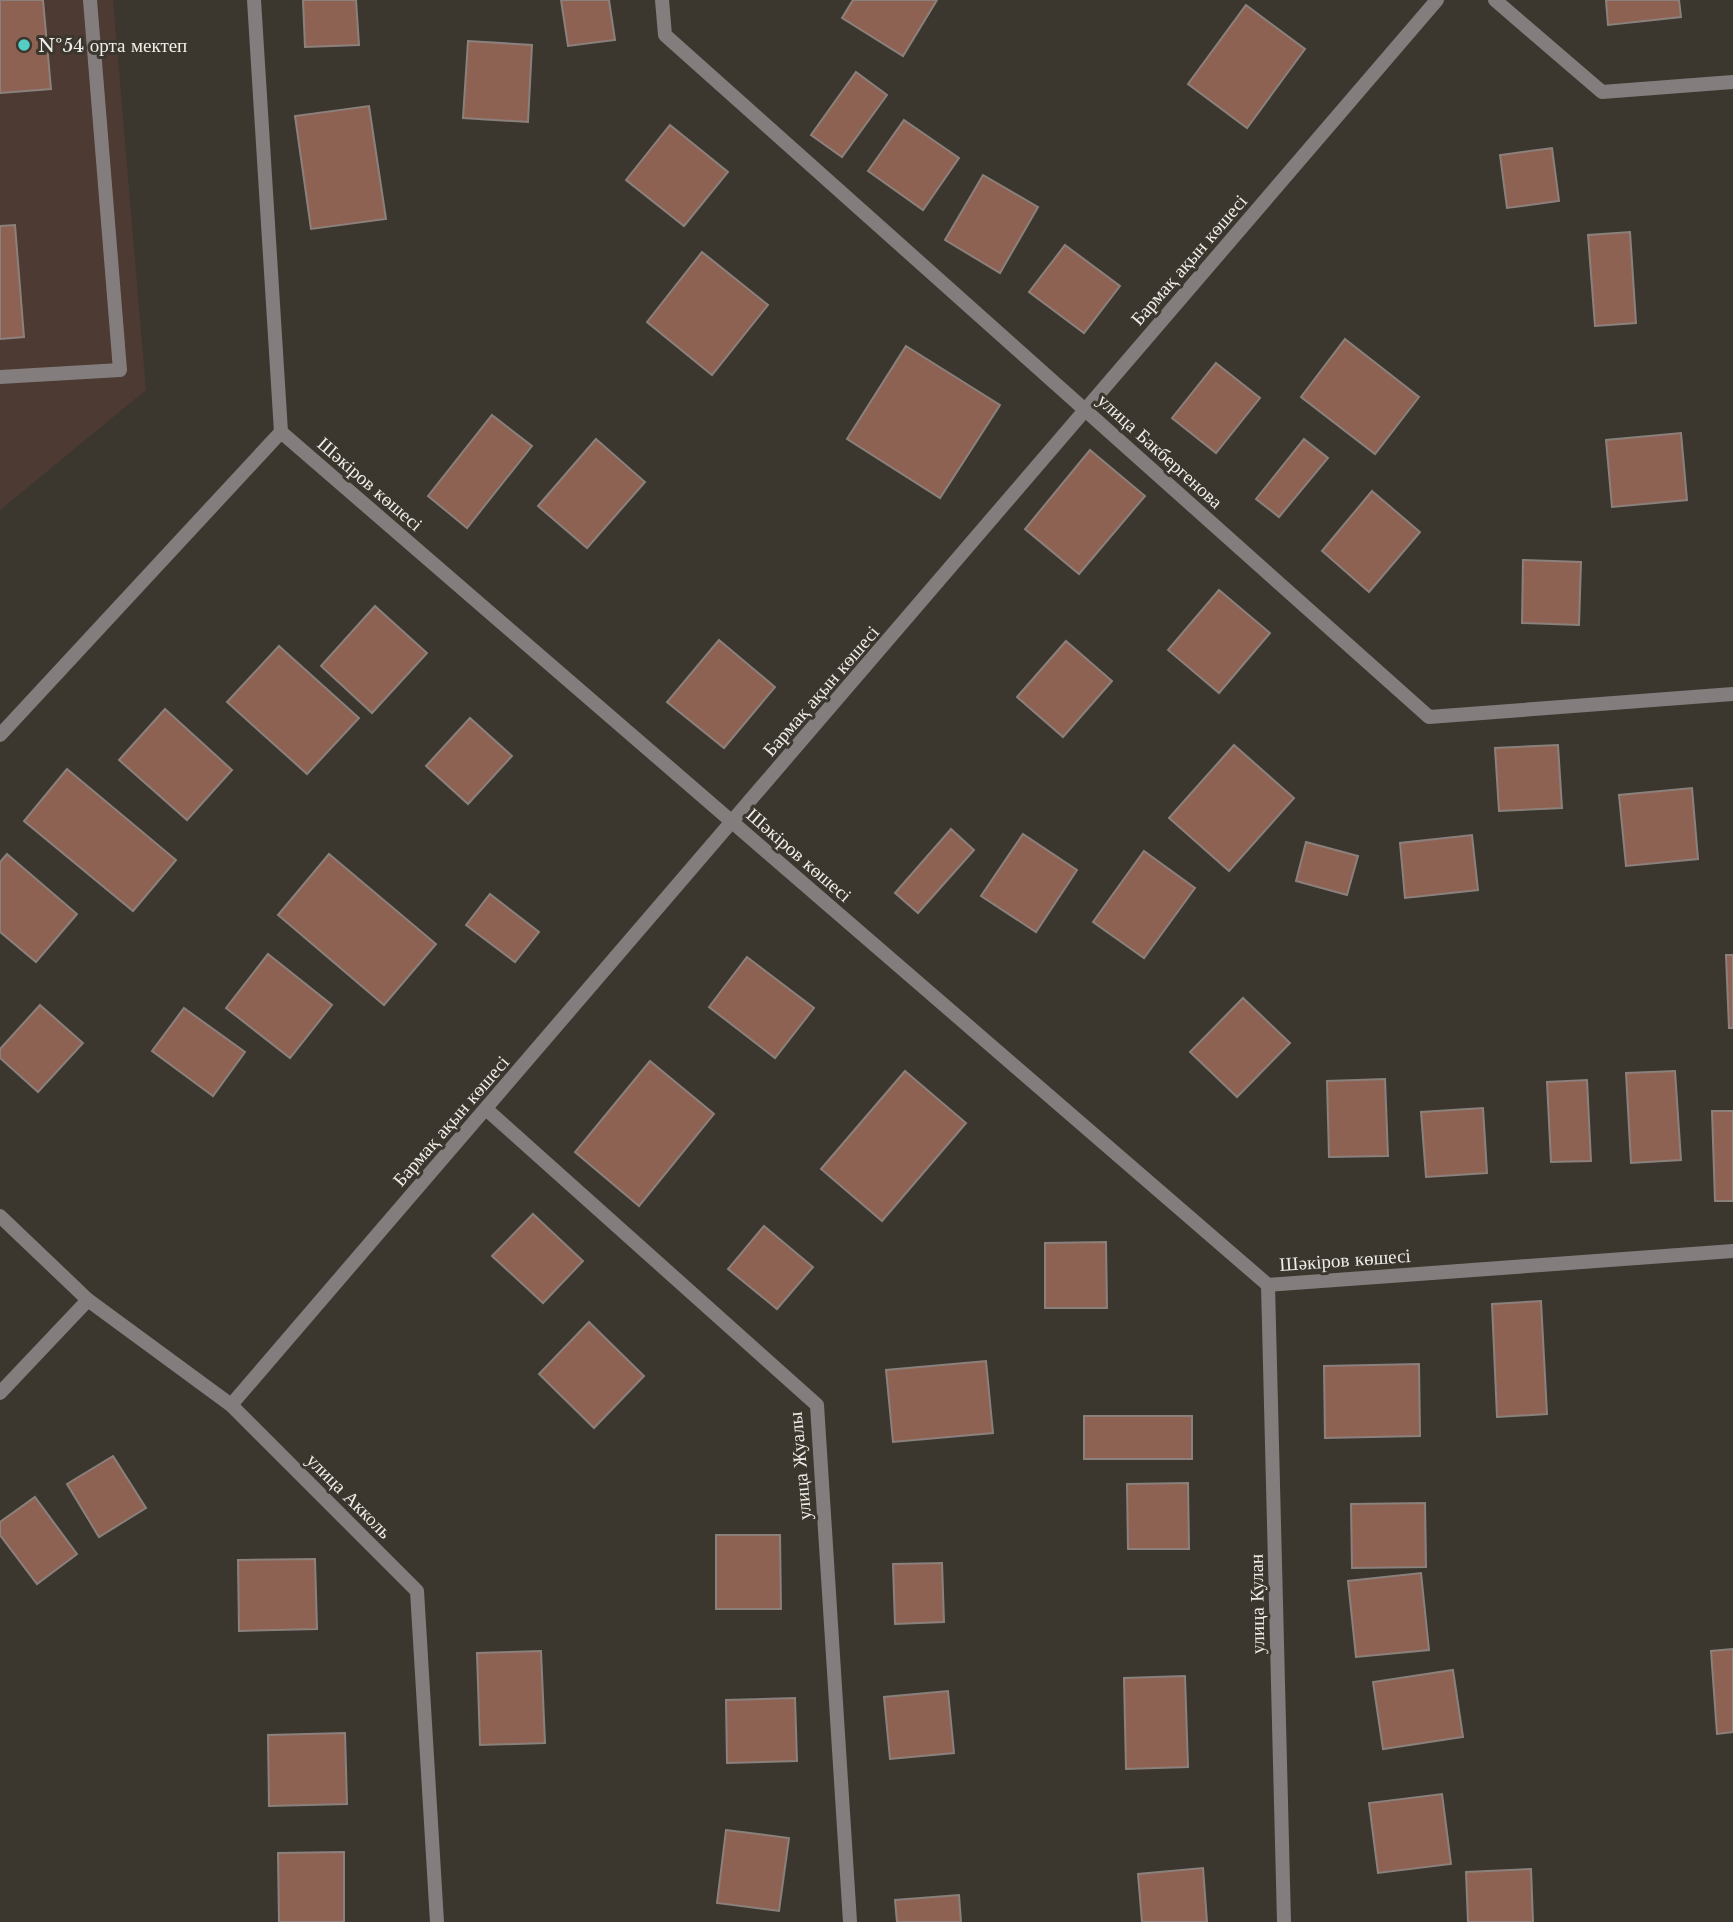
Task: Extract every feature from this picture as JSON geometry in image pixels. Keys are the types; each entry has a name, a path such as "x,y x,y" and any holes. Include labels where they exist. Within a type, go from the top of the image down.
{"street":[{"path":"0,377 120,370 90,0"},
{"path":"0,736 281,432 254,0"},
{"name":"улица Бакбергенова","path":"662,0 664,35 1429,717 1733,694"},
{"name":"Бармақ ақын көшесі","path":"231,1405 1437,0"},
{"path":"1495,0 1602,92 1733,82"},
{"name":"Шәкіров көшесі","path":"281,432 1268,1285 1733,1251"},
{"name":"улица Жуалы","path":"486,1109 817,1405 850,1922"},
{"name":"улица Акколь","path":"0,1216 88,1300 231,1405 417,1591 437,1922"},
{"name":"улица Кулан","path":"1268,1285 1284,1922"},
{"path":"0,1393 88,1300"}],"shaded area":[{"path":"0,0 113,0 146,390 0,510"}],"building":[{"name":"№54 орта мектеп","path":"0,0 43,0 51,89 0,93"},
{"path":"303,0 356,0 359,45 305,47"},
{"path":"561,0 609,0 615,40 568,46"},
{"path":"853,0 937,0 903,56 842,18"},
{"path":"1606,0 1679,0 1681,17 1608,25"},
{"path":"1246,5 1305,49 1247,128 1188,84"},
{"path":"468,41 532,45 528,122 463,118"},
{"path":"856,72 887,95 842,157 811,135"},
{"path":"369,106 386,219 311,229 295,116"},
{"path":"904,120 959,158 923,210 868,171"},
{"path":"670,125 728,172 684,226 626,180"},
{"path":"1552,148 1559,201 1507,208 1500,155"},
{"path":"983,175 1038,207 1000,273 945,240"},
{"path":"15,225 24,337 0,339 0,226"},
{"path":"1630,232 1636,323 1595,326 1588,235"},
{"path":"1065,245 1120,286 1084,333 1029,292"},
{"path":"702,252 768,305 712,375 647,322"},
{"path":"1345,339 1419,397 1375,454 1301,397"},
{"path":"906,346 1000,405 940,498 847,439"},
{"path":"1216,363 1260,398 1216,453 1172,418"},
{"path":"492,415 532,446 467,528 428,496"},
{"path":"1681,433 1687,500 1612,507 1606,440"},
{"path":"596,439 645,482 587,548 538,506"},
{"path":"1304,439 1328,458 1279,517 1256,499"},
{"path":"1090,450 1145,496 1079,574 1025,529"},
{"path":"1372,491 1420,532 1369,592 1322,551"},
{"path":"1523,560 1581,562 1579,625 1522,623"},
{"path":"1219,590 1270,633 1219,693 1168,650"},
{"path":"375,606 427,653 372,713 321,666"},
{"path":"719,640 775,687 724,748 667,702"},
{"path":"1066,641 1112,681 1063,737 1017,697"},
{"path":"279,646 359,718 307,774 227,702"},
{"path":"165,709 232,770 187,820 119,760"},
{"path":"470,718 512,756 468,804 426,766"},
{"path":"1234,745 1294,798 1229,871 1169,818"},
{"path":"1558,745 1562,808 1499,811 1495,748"},
{"path":"67,769 176,860 133,911 24,821"},
{"path":"1692,788 1698,859 1626,866 1619,795"},
{"path":"951,829 974,850 918,913 895,893"},
{"path":"1023,834 1077,870 1036,932 981,896"},
{"path":"1472,835 1478,890 1405,898 1400,843"},
{"path":"1306,842 1358,856 1347,895 1296,881"},
{"path":"1144,851 1195,888 1144,958 1093,922"},
{"path":"7,854 77,914 36,962 0,932 0,862"},
{"path":"329,854 436,944 384,1005 278,915"},
{"path":"490,894 539,932 515,962 466,925"},
{"path":"268,954 332,1005 290,1058 226,1008"},
{"path":"1726,955 1733,955 1733,1028 1729,1028"},
{"path":"747,957 814,1008 775,1058 709,1007"},
{"path":"1243,998 1290,1043 1237,1097 1190,1052"},
{"path":"40,1005 83,1043 38,1092 0,1058 0,1049"},
{"path":"184,1008 245,1052 213,1096 152,1051"},
{"path":"650,1061 714,1114 639,1206 575,1152"},
{"path":"905,1071 966,1123 882,1221 821,1169"},
{"path":"1675,1071 1681,1160 1631,1163 1626,1073"},
{"path":"1385,1079 1388,1156 1329,1157 1327,1081"},
{"path":"1587,1080 1591,1161 1551,1162 1547,1082"},
{"path":"1483,1108 1487,1173 1426,1177 1421,1112"},
{"path":"1712,1111 1733,1111 1733,1201 1715,1201"},
{"path":"533,1214 583,1261 543,1303 492,1256"},
{"path":"764,1226 813,1267 777,1309 728,1269"},
{"path":"1106,1242 1107,1308 1045,1308 1045,1243"},
{"path":"1541,1301 1547,1414 1497,1417 1492,1304"},
{"path":"589,1322 644,1376 594,1428 539,1374"},
{"path":"986,1361 993,1433 893,1442 886,1370"},
{"path":"1419,1364 1420,1436 1325,1438 1324,1366"},
{"path":"1084,1416 1192,1416 1192,1459 1084,1459"},
{"path":"113,1456 146,1508 99,1537 67,1484"},
{"path":"1188,1483 1189,1549 1128,1549 1127,1484"},
{"path":"35,1497 77,1554 37,1584 0,1535 0,1522"},
{"path":"1425,1503 1426,1567 1352,1568 1351,1504"},
{"path":"716,1535 780,1535 781,1609 716,1609"},
{"path":"315,1559 317,1629 239,1631 238,1560"},
{"path":"942,1563 944,1622 895,1624 893,1564"},
{"path":"1421,1573 1429,1650 1356,1657 1348,1581"},
{"path":"1733,1649 1733,1732 1717,1734 1711,1651"},
{"path":"541,1651 545,1743 480,1745 477,1653"},
{"path":"1453,1670 1463,1737 1383,1749 1373,1682"},
{"path":"1185,1676 1188,1767 1126,1769 1124,1678"},
{"path":"948,1691 954,1753 890,1759 884,1697"},
{"path":"795,1698 797,1761 727,1763 726,1700"},
{"path":"345,1733 347,1804 269,1806 268,1735"},
{"path":"1442,1794 1451,1864 1378,1873 1369,1803"},
{"path":"726,1830 789,1838 779,1911 717,1903"},
{"path":"344,1852 344,1922 279,1922 278,1853"},
{"path":"1203,1868 1207,1922 1142,1922 1138,1874"},
{"path":"1531,1869 1533,1922 1468,1922 1466,1872"},
{"path":"959,1895 961,1922 897,1922 895,1900"}],"place":[{"name":"№54 орта мектеп","path":"24,45"}]}
